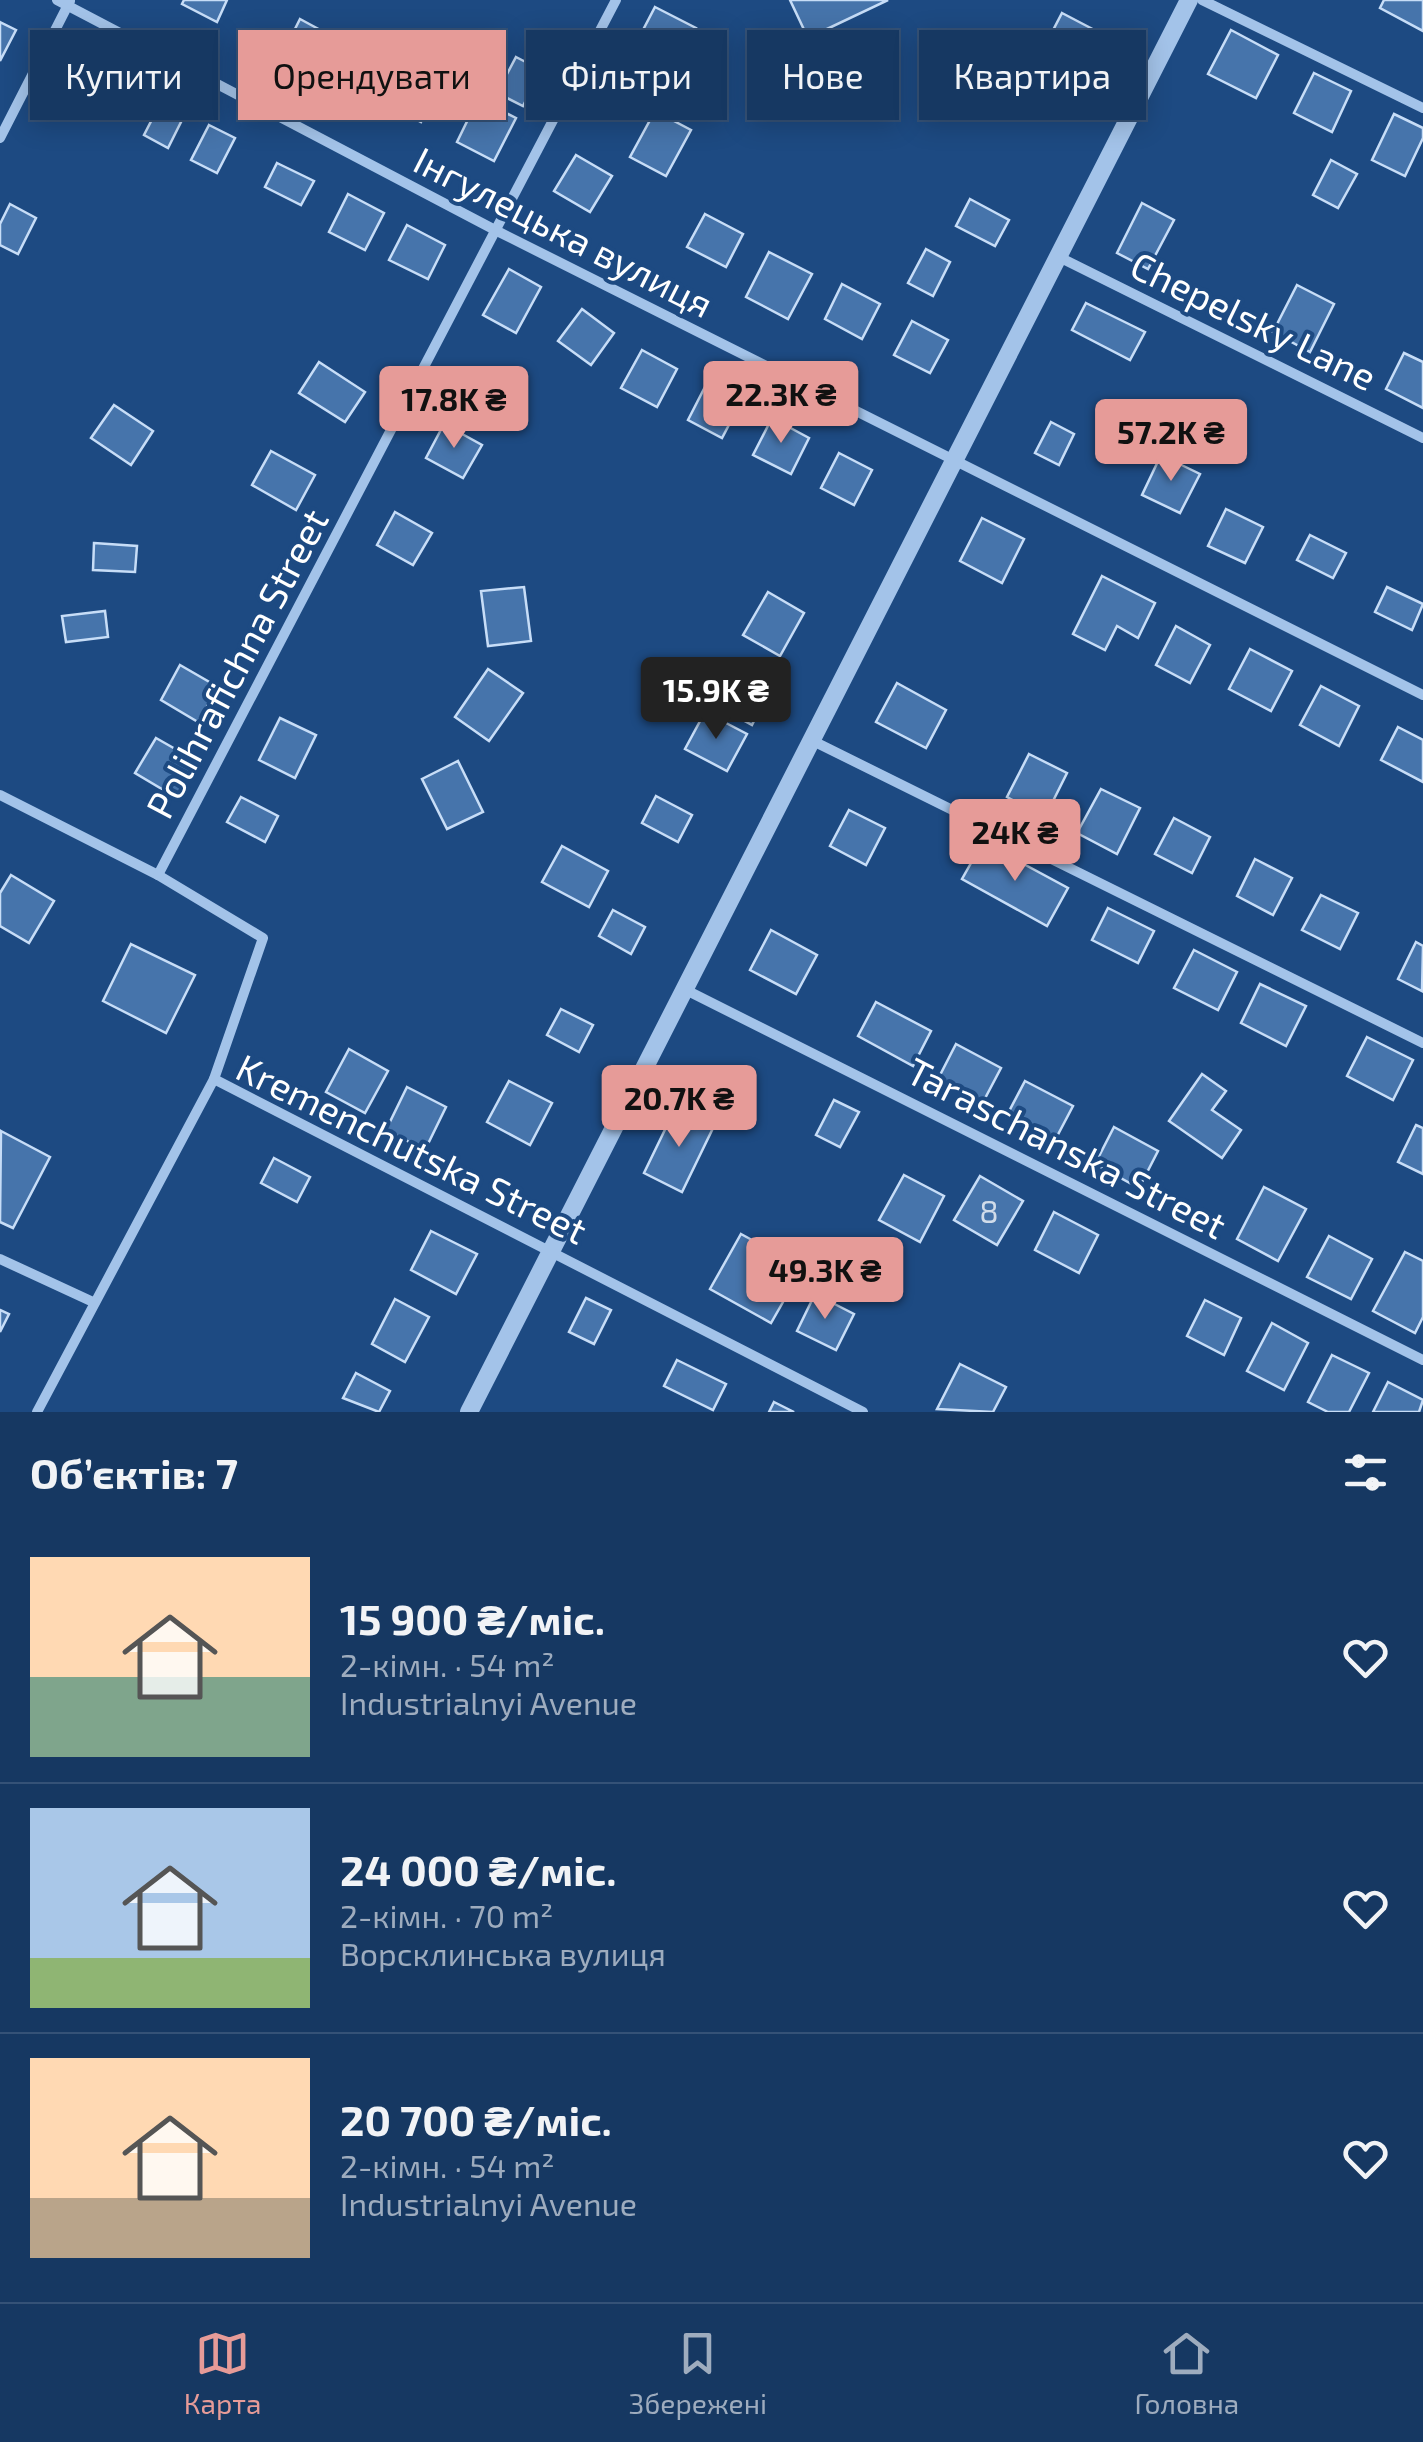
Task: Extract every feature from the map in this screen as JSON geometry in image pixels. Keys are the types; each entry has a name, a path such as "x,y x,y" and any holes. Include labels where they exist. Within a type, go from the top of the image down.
{"street":[{"name":"Polihrafichna Street","path":"158,874 616,0"},
{"path":"469,1412 1189,0"},
{"path":"1202,0 1423,108"},
{"name":"Інгулецька вулиця","path":"65,2 497,231 1423,695"},
{"path":"0,138 65,2"},
{"name":"Chepelsky Lane","path":"1058,256 1423,438"},
{"path":"810,740 1423,1043"},
{"path":"0,794 158,874 263,938 214,1079"},
{"name":"Taraschanska Street","path":"683,988 1423,1360"},
{"name":"Kremenchutska Street","path":"37,1412 214,1079 863,1412"},
{"path":"0,1259 93,1302"}],"building":[{"path":"184,0 227,0 217,22 182,4"},
{"path":"790,0 888,0 825,30 804,30"},
{"path":"1384,0 1423,0 1423,31 1380,8"},
{"path":"655,7 696,28 695,30 643,30"},
{"path":"1062,13 1094,30 1053,30"},
{"path":"300,19 320,30 294,30"},
{"path":"0,22 16,30 0,61"},
{"path":"1231,30 1278,55 1256,98 1208,74"},
{"path":"516,57 526,62 523,106 506,98 506,76"},
{"path":"1314,73 1351,91 1332,132 1294,113"},
{"path":"506,113 516,118 494,161 457,142 468,120 506,120"},
{"path":"1394,114 1423,128 1423,138 1405,176 1372,160"},
{"path":"152,120 182,120 168,148 144,135"},
{"path":"650,120 672,120 691,130 666,176 630,157"},
{"path":"209,125 235,138 217,173 191,160"},
{"path":"576,155 612,176 590,212 554,191"},
{"path":"1331,160 1357,174 1338,208 1313,195"},
{"path":"277,163 314,181 301,205 265,187"},
{"path":"348,194 384,213 365,250 329,232"},
{"path":"970,199 1009,220 995,246 956,226"},
{"path":"1142,203 1174,220 1148,269 1117,253"},
{"path":"10,204 36,218 18,254 0,245 0,224"},
{"path":"705,214 743,234 726,267 687,247"},
{"path":"407,225 445,245 428,279 389,260"},
{"path":"926,249 950,262 933,296 908,283"},
{"path":"769,252 812,274 788,319 746,297"},
{"path":"509,269 541,287 516,333 483,315"},
{"path":"842,284 880,304 862,339 825,319"},
{"path":"1297,285 1334,304 1310,352 1273,332"},
{"path":"1086,303 1145,332 1130,360 1072,330"},
{"path":"582,309 614,333 591,365 558,341"},
{"path":"912,321 948,340 930,373 894,355"},
{"path":"642,350 677,369 657,407 621,388"},
{"path":"1404,353 1423,362 1423,408 1386,389"},
{"path":"319,362 365,392 345,422 299,393"},
{"path":"706,385 741,402 722,438 688,420"},
{"path":"114,405 153,431 131,465 91,438"},
{"path":"772,418 809,438 791,474 753,455"},
{"path":"1051,422 1074,434 1059,465 1035,453"},
{"path":"444,424 482,445 463,478 426,458"},
{"path":"271,451 315,475 296,510 252,485"},
{"path":"839,453 872,470 854,505 821,488"},
{"path":"1161,455 1200,474 1180,513 1142,495"},
{"path":"1226,509 1263,527 1245,563 1208,546"},
{"path":"395,512 432,533 413,565 377,545"},
{"path":"982,518 1024,539 1002,583 960,561"},
{"path":"1310,535 1346,553 1333,578 1297,560"},
{"path":"94,543 137,546 135,572 93,570"},
{"path":"1102,576 1155,603 1138,638 1117,626 1105,650 1073,634"},
{"path":"524,587 531,641 488,646 481,591"},
{"path":"1387,587 1423,604 1412,630 1375,612"},
{"path":"768,592 804,613 780,656 743,635"},
{"path":"105,611 108,637 66,642 62,616"},
{"path":"1176,626 1210,645 1190,683 1156,665"},
{"path":"1250,649 1292,671 1271,711 1229,689"},
{"path":"180,665 218,687 198,722 161,700"},
{"path":"488,669 523,693 489,741 455,717"},
{"path":"727,669 769,691 752,725 710,702"},
{"path":"897,683 946,710 926,748 876,722"},
{"path":"1321,686 1359,706 1339,746 1300,725"},
{"path":"705,712 747,734 727,771 685,749"},
{"path":"280,718 316,735 295,778 259,760"},
{"path":"1398,727 1423,740 1423,782 1381,760"},
{"path":"156,738 198,762 177,798 135,773"},
{"path":"1029,754 1067,773 1045,817 1007,797"},
{"path":"458,761 483,812 447,829 422,779"},
{"path":"1101,789 1140,808 1117,854 1077,833"},
{"path":"656,796 692,815 678,842 642,823"},
{"path":"241,797 278,816 265,842 227,822"},
{"path":"849,810 885,828 866,865 830,846"},
{"path":"1174,818 1210,837 1192,873 1155,854"},
{"path":"983,842 1068,888 1047,926 962,879"},
{"path":"562,846 608,871 589,907 542,882"},
{"path":"1255,859 1292,878 1273,915 1237,896"},
{"path":"11,875 54,901 29,943 0,926 0,893"},
{"path":"1321,895 1358,913 1340,949 1302,930"},
{"path":"1108,908 1154,931 1138,963 1092,940"},
{"path":"613,910 645,927 631,954 599,936"},
{"path":"771,930 817,955 796,994 750,970"},
{"path":"1416,942 1423,946 1422,991 1398,979"},
{"path":"131,944 195,975 166,1033 103,1001"},
{"path":"1194,950 1237,972 1218,1010 1174,988"},
{"path":"1260,984 1306,1006 1286,1046 1241,1023"},
{"path":"876,1002 931,1031 913,1066 858,1036"},
{"path":"561,1009 593,1025 579,1052 547,1035"},
{"path":"1367,1037 1413,1060 1393,1100 1347,1076"},
{"path":"956,1044 1001,1068 982,1104 937,1081"},
{"path":"349,1049 388,1071 365,1113 326,1092"},
{"path":"1202,1074 1226,1091 1212,1110 1241,1130 1222,1158 1169,1121"},
{"path":"509,1081 552,1103 530,1145 487,1122"},
{"path":"1025,1081 1073,1106 1054,1142 1006,1117"},
{"path":"407,1087 446,1107 425,1150 386,1130"},
{"path":"834,1100 859,1112 840,1147 816,1135"},
{"path":"676,1107 714,1126 682,1192 644,1173"},
{"path":"1416,1125 1423,1128 1423,1174 1398,1162"},
{"path":"1114,1127 1158,1151 1139,1188 1095,1164"},
{"path":"1,1131 50,1157 13,1228 0,1222"},
{"path":"274,1158 310,1177 297,1202 261,1183"},
{"path":"904,1175 944,1196 920,1242 879,1220"},
{"path":"980,1176 1023,1201 997,1245 954,1220"},
{"path":"1264,1187 1306,1209 1278,1261 1237,1239"},
{"path":"1054,1212 1098,1235 1079,1273 1035,1250"},
{"path":"431,1231 477,1254 456,1294 411,1270"},
{"path":"741,1234 772,1251 761,1271 791,1288 771,1323 710,1289"},
{"path":"1329,1236 1372,1259 1351,1299 1307,1277"},
{"path":"1405,1252 1423,1261 1423,1317 1415,1333 1373,1311"},
{"path":"815,1294 854,1314 836,1350 797,1331"},
{"path":"586,1298 611,1310 594,1344 569,1332"},
{"path":"395,1299 429,1317 405,1362 372,1344"},
{"path":"1205,1300 1241,1318 1224,1355 1187,1336"},
{"path":"0,1310 9,1314 0,1332"},
{"path":"1272,1323 1308,1343 1284,1390 1247,1371"},
{"path":"1332,1355 1369,1373 1349,1412 1328,1412 1308,1402"},
{"path":"677,1360 726,1384 713,1410 664,1386"},
{"path":"960,1364 1006,1387 993,1412 937,1409"},
{"path":"356,1373 390,1391 379,1412 343,1398"},
{"path":"1388,1382 1423,1400 1419,1412 1373,1412"},
{"path":"774,1402 794,1412 769,1412"}]}
